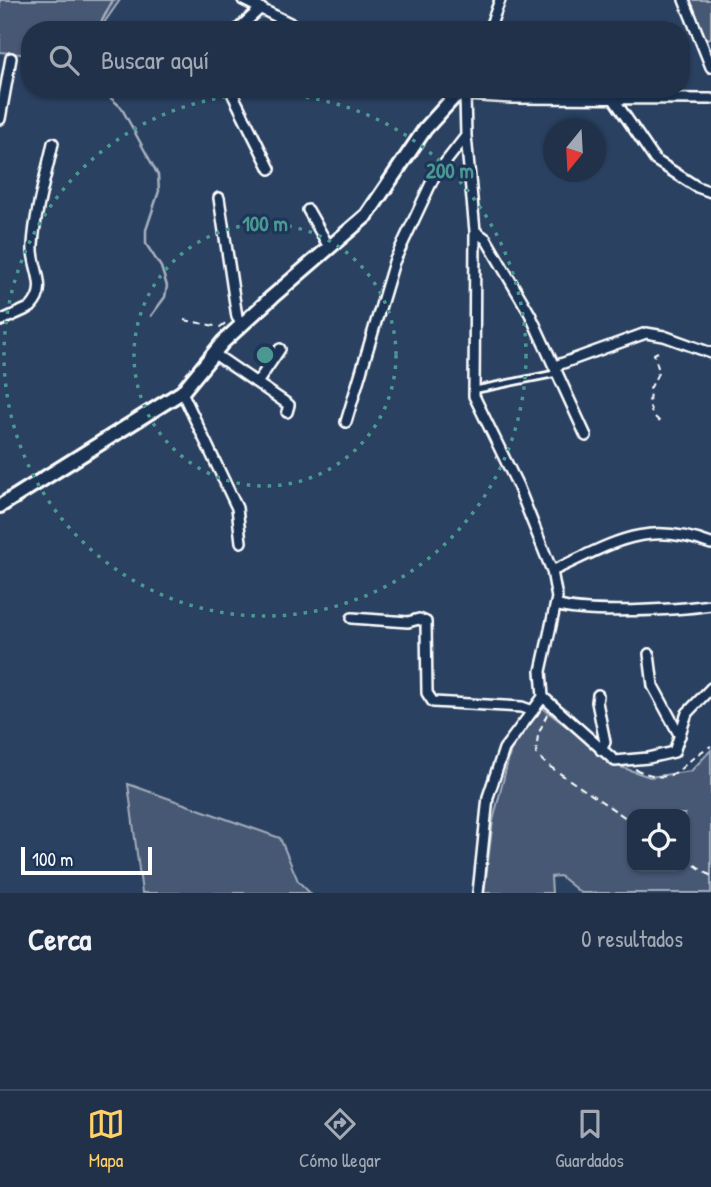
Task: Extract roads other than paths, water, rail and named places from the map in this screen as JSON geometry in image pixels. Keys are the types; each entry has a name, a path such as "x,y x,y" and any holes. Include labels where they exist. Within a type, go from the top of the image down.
{"street":[{"path":"243,0 286,21"},
{"path":"492,21 500,0"},
{"path":"684,0 711,67"},
{"path":"247,21 261,8"},
{"path":"0,119 11,58"},
{"path":"235,98 270,169"},
{"path":"0,506 182,392 213,353 242,324 367,215 425,129 453,98"},
{"path":"465,98 475,231 473,390 519,485 552,571 556,605 541,671 547,700 615,761 669,754 677,747 687,713 711,688"},
{"path":"613,98 711,99"},
{"path":"613,98 655,160 697,187 711,192"},
{"path":"346,422 394,262 434,177 466,136"},
{"path":"0,321 31,307 40,288 40,277 32,247 53,143"},
{"path":"219,198 237,317 242,324"},
{"path":"308,210 329,247"},
{"path":"475,231 486,239 530,314 586,436"},
{"path":"557,369 646,333 664,336 711,353"},
{"path":"257,383 280,349"},
{"path":"213,353 289,405 287,411"},
{"path":"182,392 236,508 242,542"},
{"path":"552,571 625,537 646,533 676,533 711,544"},
{"path":"556,605 567,609 711,605"},
{"path":"352,618 408,622 419,619 426,622 427,693 433,702 522,707 533,711"},
{"path":"649,654 653,686 680,736"},
{"path":"598,695 605,742 601,750"},
{"path":"478,893 488,797 505,749 533,711 547,700"}],"lane":[{"path":"473,390 557,369"}],"waterway":[{"path":"102,21 113,0"},
{"path":"110,98 121,107 158,175 159,191 146,230 146,244 161,267 167,286 165,297 151,316"}]}
